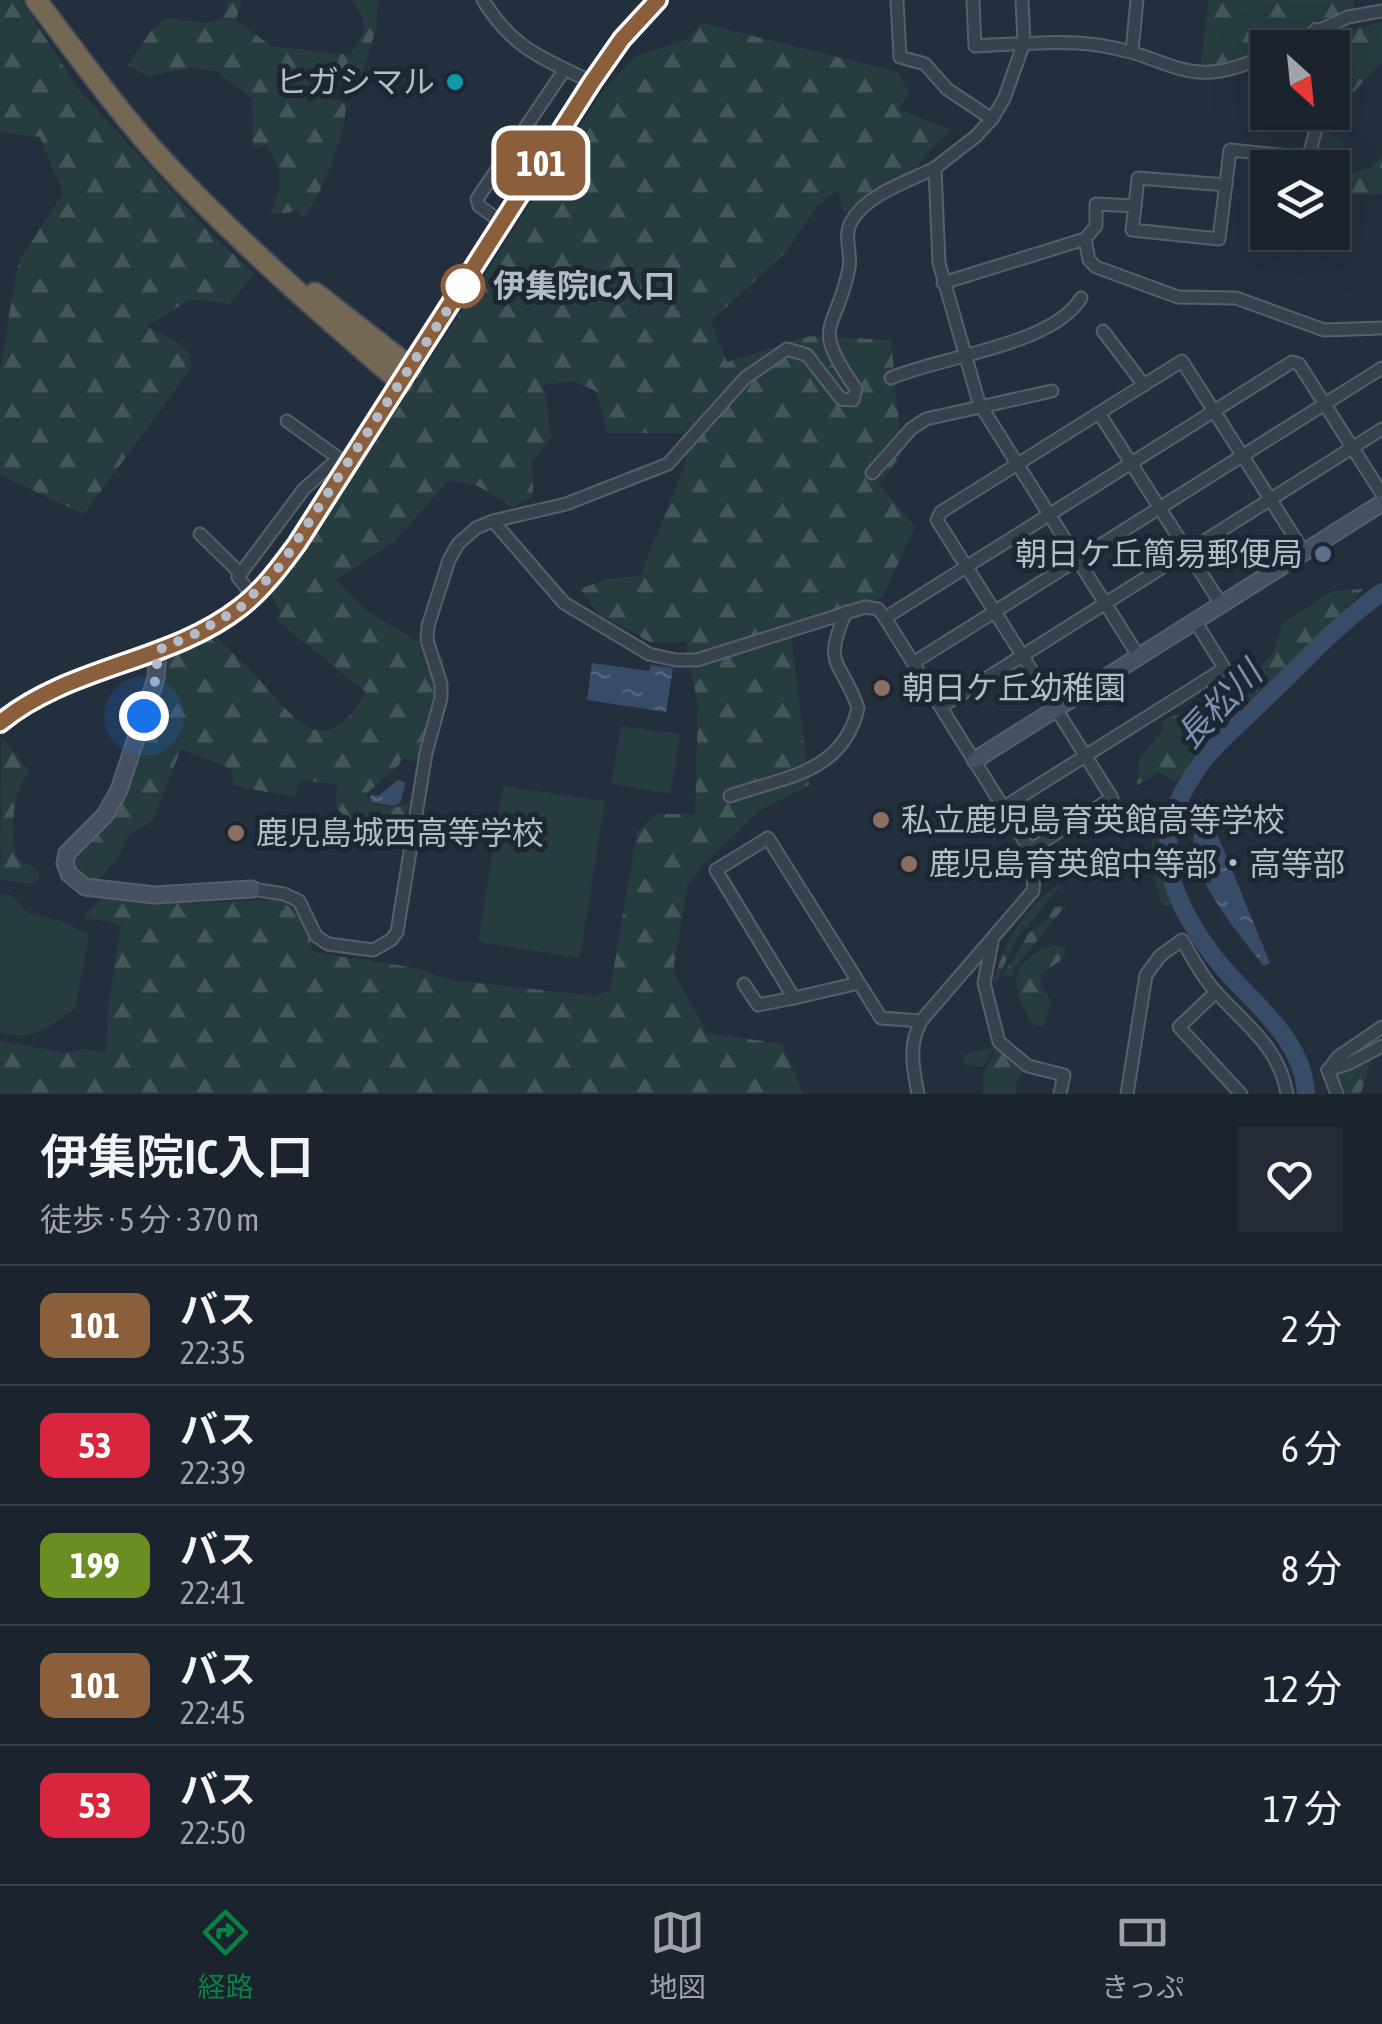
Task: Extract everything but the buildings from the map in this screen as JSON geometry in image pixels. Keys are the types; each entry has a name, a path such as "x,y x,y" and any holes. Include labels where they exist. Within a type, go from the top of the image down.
{"highway":[{"path":"36,0 164,160 259,256 406,375"},
{"path":"44,0 64,37"}],"main road":[{"path":"0,723 33,700 74,680 158,650 225,618 253,596 297,544 592,82 622,39 658,0"},
{"path":"975,760 1382,503"},
{"path":"158,650 156,678 119,790 104,815 67,853 69,874 84,887 156,894 252,888"}],"street":[{"path":"483,0 511,38 592,82"},
{"path":"897,0 900,57 925,64 947,88 992,119"},
{"path":"973,0 975,46 1095,45 1132,51 1166,66 1196,73 1238,69 1250,63"},
{"path":"252,888 300,901 316,936 328,944 373,950 392,940 397,932 426,753 441,698 441,684 427,640 428,626 458,544 476,528 493,521 566,504 668,464 745,378 788,349 807,355 841,399 852,400 856,389 837,362 828,328 848,272 847,237 851,222 886,192 934,168 992,119 1004,99 1024,43 1022,0"},
{"path":"1132,51 1137,0"},
{"path":"1316,29 1348,16 1382,11"},
{"path":"503,223 479,206 476,199 566,69"},
{"path":"1226,185 1138,178 1132,230 1219,239 1226,185 1230,150 1308,158 1316,130"},
{"path":"518,138 545,156"},
{"path":"934,168 943,283 982,406 1138,657"},
{"path":"943,283 1085,239 1096,226 1096,204 1135,206"},
{"path":"1085,239 1089,260 1096,267 1178,297 1236,298 1324,330 1382,328"},
{"path":"892,378 1040,332 1074,311 1082,298"},
{"path":"1102,331 1144,385"},
{"path":"1030,850 1112,798 936,520 940,512 1182,361 1304,552"},
{"path":"885,618 1292,362 1299,364 1382,494"},
{"path":"914,663 1382,368"},
{"path":"872,473 926,418 1052,390"},
{"path":"1100,413 1221,604"},
{"path":"287,421 346,469"},
{"path":"941,706 1382,429"},
{"path":"253,596 238,577 240,574 304,489 332,464 346,469"},
{"path":"493,521 564,603 663,658 697,660 865,607 878,609 885,618 1004,807 1036,867 1033,891 914,1034 911,1054 918,1094"},
{"path":"200,534 240,574"},
{"path":"730,796 806,772 822,763 846,736 858,708 833,658 833,642 846,612"},
{"path":"1004,807 1222,670 1196,621"},
{"path":"794,998 716,870 768,838 881,1018 921,1021"},
{"path":"993,939 984,983 998,1042 1028,1066 1064,1075 1060,1094"},
{"path":"1127,1094 1146,975 1160,956 1182,940 1216,992 1272,1050 1287,1094"},
{"path":"744,984 758,1005 859,983"},
{"path":"1216,992 1178,1028 1241,1094"},
{"path":"1328,1070 1338,1057 1382,1027"},
{"path":"1328,1070 1382,1046"},
{"path":"1328,1070 1336,1094"}],"green space":[{"path":"0,0 21,0 78,89 212,235 254,273 230,304 191,299 147,326 173,339 191,355 192,367 84,514 0,475 0,371 16,273 21,258 63,193 40,137 0,132"},
{"path":"229,0 242,0 236,20 271,46 350,55 364,26 351,0 378,0 377,25 358,89 330,81 309,83 306,105 319,94 346,103 332,163 303,218 296,210 270,213 278,193 279,171 267,145 253,149 252,99 216,71 191,68 148,76 128,65 150,32 167,18 204,23 222,19"},
{"path":"1208,0 1354,0 1353,11 1308,23 1309,30 1250,30 1250,67 1215,70 1201,66"},
{"path":"1382,22 1382,62 1354,92 1350,90 1350,30"},
{"path":"701,23 898,72 909,94 898,109 951,130 919,166 844,213 838,190 819,204 785,253 711,321 727,362 810,336 891,340 902,454 879,484 915,527 882,598 790,624 809,785 759,811 702,866 687,887 673,971 707,1033 782,1044 803,1094 0,1094 0,1041 67,1053 84,1049 106,1052 108,1009 121,924 86,918 84,914 106,896 194,903 281,900 303,918 313,952 416,968 450,980 596,996 610,990 637,832 657,814 695,814 698,707 686,642 650,642 599,614 580,589 607,579 640,576 686,462 687,433 608,433 596,391 573,381 544,385 551,437 532,463 533,497 512,507 474,485 447,482 394,542 336,580 366,610 445,658 422,753 414,762 402,758 366,794 370,803 380,806 409,804 405,822 355,825 336,808 337,784 300,780 295,797 234,786 231,769 181,749 153,820 127,837 119,856 96,882 76,872 73,862 146,731 166,660 215,636 296,719 309,727 322,731 336,727 350,715 366,692 276,620 280,612 270,592 295,563 419,377 605,88 636,56 688,39"},
{"path":"1323,132 1342,140 1344,150 1319,150"},
{"path":"1382,155 1382,194 1353,195 1350,172 1370,168"},
{"path":"1363,589 1176,782 1159,772 1137,785 1139,760 1163,730 1162,720 1198,708 1207,715 1221,717 1233,708 1236,692 1272,655 1283,623 1333,591"},
{"path":"621,726 680,734 671,794 611,784"},
{"path":"2,737 29,772 16,802 14,839 18,859 37,869 39,878 35,884 0,880"},
{"path":"503,786 605,801 580,958 478,942"},
{"path":"1157,827 1166,887 1173,902 1165,906 1153,865 1152,845"},
{"path":"1062,884 1015,941 996,983 993,982 1018,926 1037,902"},
{"path":"0,894 11,895 28,913 61,921 89,935 75,1008 32,1034 0,1033"},
{"path":"1066,905 1015,968 1013,977 1003,975 1029,933 1048,919 1053,908"},
{"path":"1054,945 1064,947 1065,954 1042,972 1040,984 1051,1001 1044,1026 1035,1026 1020,1000 1017,978 1028,959"},
{"path":"998,1047 1025,1069 1015,1094 983,1094 983,1073 995,1052 983,1067 966,1065 963,1058 969,1052"},
{"path":"1371,1058 1361,1094 1345,1094 1343,1084 1338,1083 1333,1072"}],"water":[{"path":"592,663 649,671 651,665 673,668 666,712 587,700"},
{"path":"398,780 406,783 400,803 394,806 370,802 371,795 378,796"},
{"path":"1207,809 1270,963 1264,966 1222,910 1197,863 1194,834 1201,810"}],"waterway":[{"name":"長松川","path":"1306,1094 1303,1073 1285,1036 1215,958 1184,910 1174,887 1168,840 1183,791 1207,756 1321,644 1382,592"}],"bus line":[{"name":"101","path":"0,723 33,700 74,680 193,635 239,609 265,583 297,544 592,82 622,39 658,0"}],"place":[{"name":"ヒガシマル","path":"455,82"},
{"name":"伊集院IC入口","path":"463,286"},
{"name":"朝日ケ丘簡易郵便局","path":"1323,554"},
{"name":"朝日ケ丘幼稚園","path":"882,688"},
{"name":"私立鹿児島育英館高等学校","path":"881,820"},
{"name":"鹿児島城西高等学校","path":"236,833"},
{"name":"鹿児島育英館中等部・高等部","path":"909,864"}],"route":[{"path":"144,716 156,678 158,650 239,609 281,565 463,286"}]}
